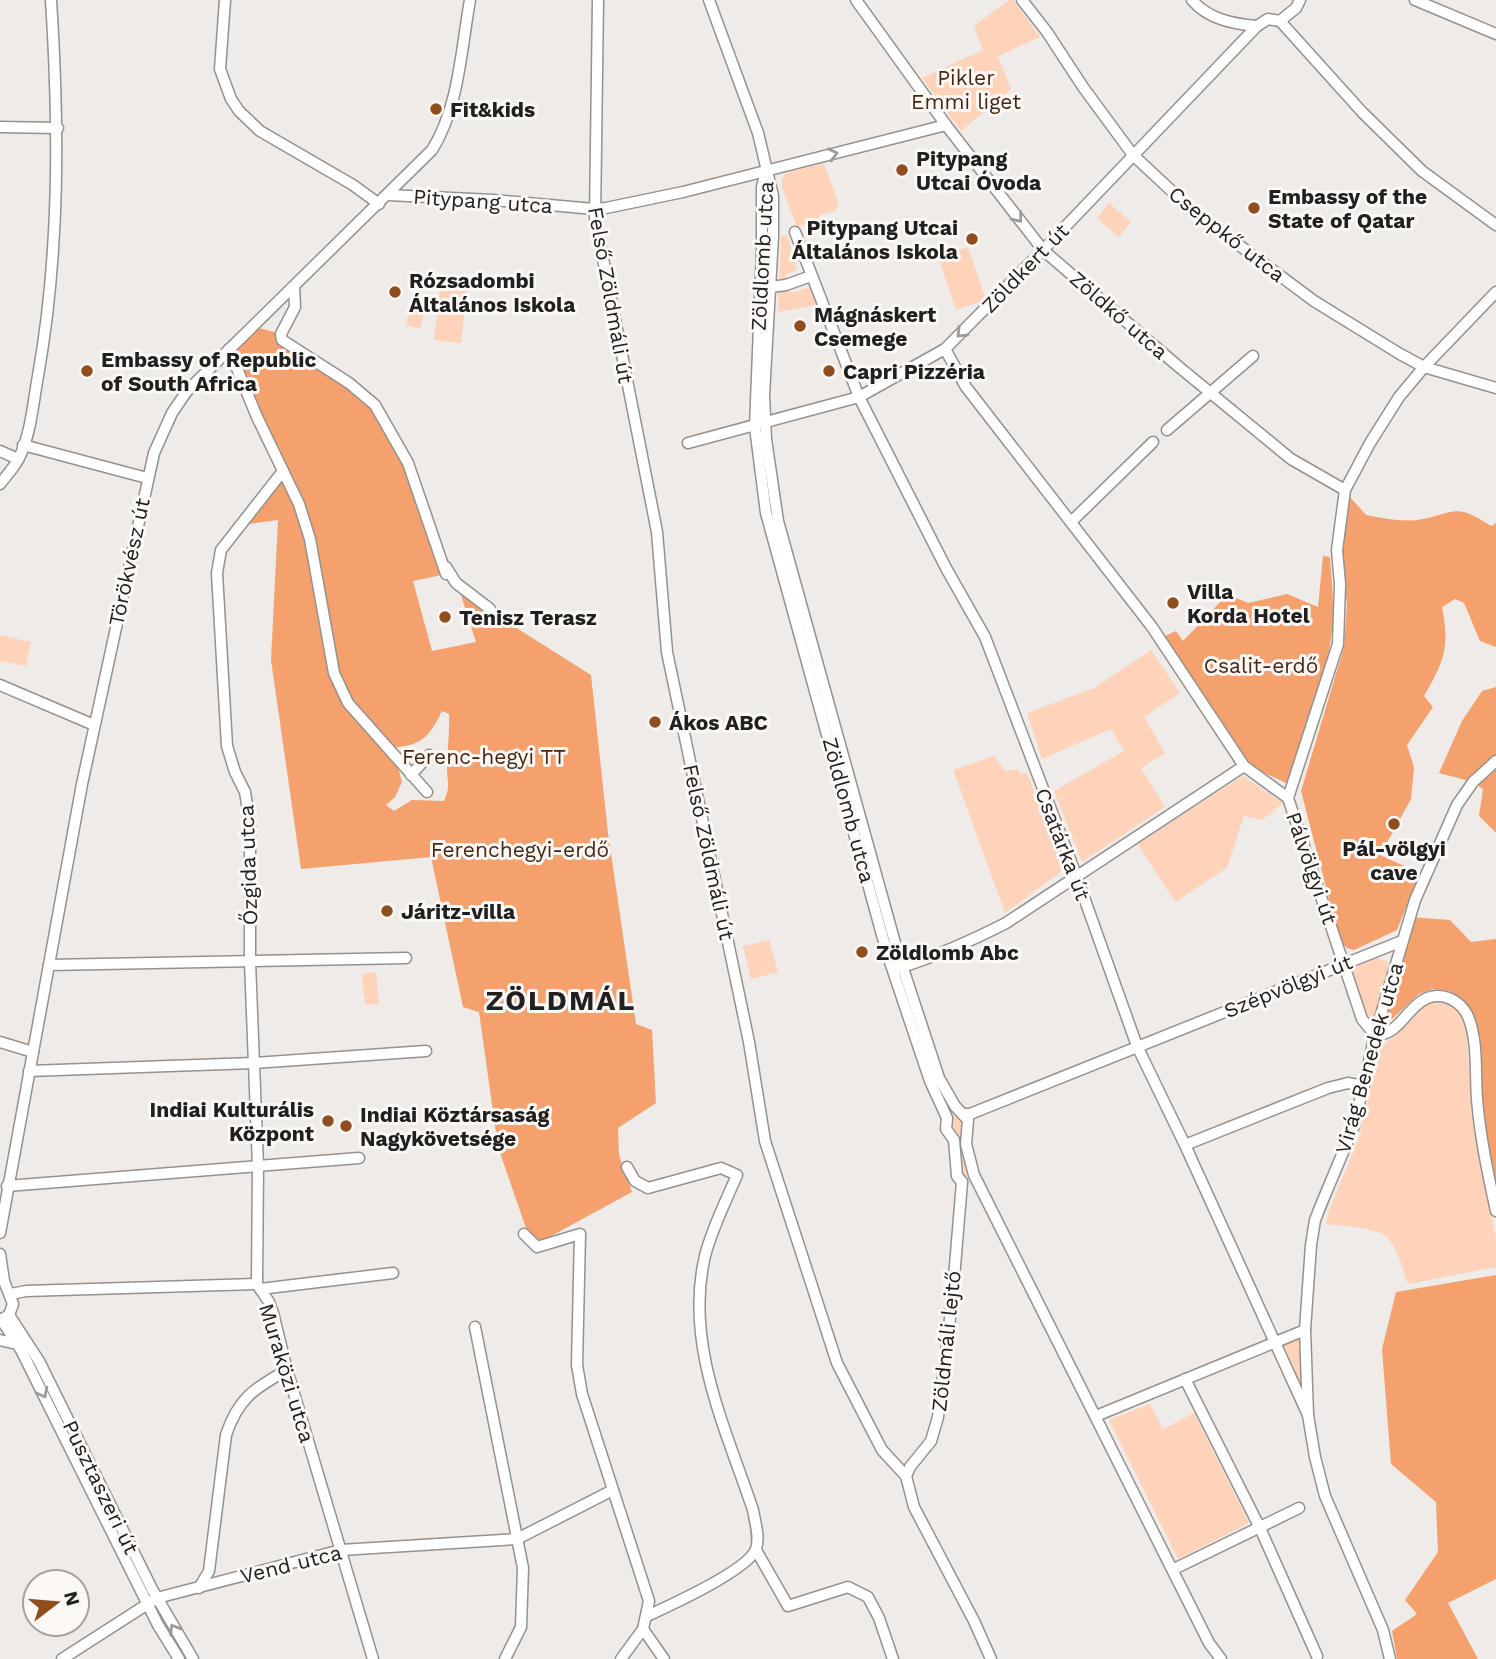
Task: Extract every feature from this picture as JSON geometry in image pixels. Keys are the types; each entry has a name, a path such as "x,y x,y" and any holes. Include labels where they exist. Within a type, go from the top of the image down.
{"street":[{"path":"0,484 18,459 23,446 48,321 58,128 51,0"},
{"path":"225,0 220,69 231,99 239,111 260,131 353,185 379,204"},
{"name":"Törökvész út","path":"0,1233 94,725 154,453 172,413 187,391 432,150 446,126 470,0"},
{"name":"Felső Zöldmáli út","path":"598,0 594,209 601,258 657,532 667,652 749,1042 765,1141 837,1363 882,1450 906,1476 915,1507 974,1621 990,1659"},
{"path":"709,0 755,125 766,171"},
{"name":"Zöldkő utca","path":"856,0 946,125 1043,250 1209,392 1291,458 1345,490"},
{"name":"Cseppkő utca","path":"1022,0 1133,155 1192,210 1314,301 1423,367 1496,388"},
{"path":"1192,0 1206,14 1228,21 1257,26 1268,19 1280,22 1362,112 1422,171 1496,225"},
{"path":"1415,0 1496,34"},
{"path":"1285,1 1298,4"},
{"path":"1280,22 1298,4"},
{"name":"Zöldkert út","path":"688,443 859,397 945,349 1257,26"},
{"name":"Pitypang utca","path":"388,195 493,200 594,209 637,203 946,125"},
{"path":"0,127 58,128"},
{"name":"Zöldlomb utca","path":"764,314 771,287 773,196 766,171"},
{"name":"Zöldlomb utca","path":"766,171 762,187 764,314 760,425 778,521 898,968 930,1081 947,1118"},
{"name":"Csatárka út","path":"795,232 859,397 946,568 985,637 1076,875 1137,1046 1185,1144 1308,1415"},
{"path":"771,287 811,276"},
{"path":"294,287 295,307 281,334 282,340 349,383 375,405 408,463 445,569 456,583 490,609"},
{"name":"Pálvölgyi út","path":"1375,1035 1362,1018 1288,798 1338,644 1340,584 1337,550 1345,490 1399,397 1423,367 1496,292"},
{"path":"229,349 257,417 299,504 310,538 334,674 340,688 348,703 427,792"},
{"path":"945,349 966,387 1152,627 1244,766 1288,798"},
{"path":"1167,430 1253,356"},
{"path":"1071,522 1153,442"},
{"path":"23,446 147,478"},
{"path":"0,451 18,459"},
{"name":"Őzgida utca","path":"259,1287 258,1166 250,962 250,823 245,792 227,746 217,573 221,550 282,471"},
{"path":"0,685 94,725"},
{"path":"411,775 429,755"},
{"path":"1402,941 1424,877 1457,805 1474,782 1496,761"},
{"path":"898,968 972,941 1030,908 1244,766"},
{"name":"Szépvölgyi út","path":"947,1118 953,1113 971,1117 982,1108 1402,941"},
{"name":"Virág Benedek utca","path":"1390,1659 1383,1630 1325,1496 1308,1415 1305,1330 1315,1220 1354,1126 1375,1035 1402,941"},
{"path":"49,965 406,958"},
{"name":"Zöldlomb utca","path":"898,968 939,1078 947,1095 964,1117"},
{"path":"1375,1035 1388,1033 1415,1006 1428,998 1450,998 1465,1010 1471,1028 1479,1120 1496,1211"},
{"path":"0,1042 33,1052"},
{"path":"29,1071 253,1063 426,1051"},
{"path":"1185,1144 1328,1088 1348,1083 1364,1086"},
{"path":"964,1117 968,1180"},
{"path":"947,1118 946,1129 954,1140 957,1175 968,1180 990,1205 1209,1643 1221,1659"},
{"path":"7,1186 359,1158"},
{"path":"627,1167 635,1181 648,1188 721,1168 737,1175 706,1255 698,1304 706,1367 753,1510 757,1532 756,1550 788,1606 848,1587 868,1597 893,1659"},
{"name":"Zöldmáli lejtő","path":"906,1476 931,1441 939,1418 960,1196 968,1180"},
{"path":"524,1234 537,1247 580,1234 577,1365 582,1394 649,1601 648,1616 643,1629 621,1659"},
{"path":"0,1254 6,1291 13,1304 3,1318"},
{"path":"259,1287 393,1273"},
{"name":"Muraközi utca","path":"6,1291 259,1287 273,1313 287,1370 373,1659"},
{"name":"Pusztaszeri út","path":"3,1318 152,1601 193,1659"},
{"name":"Pusztaszeri út","path":"3,1318 47,1376 179,1659"},
{"path":"475,1327 523,1568 521,1627 505,1659"},
{"path":"1097,1416 1305,1330"},
{"path":"0,1340 17,1344"},
{"path":"199,1588 209,1571 226,1434 232,1416 257,1386 287,1370"},
{"path":"1185,1379 1260,1528 1317,1656"},
{"name":"Vend utca","path":"62,1659 152,1601 341,1550 517,1539 612,1490"},
{"path":"1174,1569 1299,1508"},
{"path":"648,1616 685,1598 742,1564 756,1550"},
{"path":"643,1629 664,1659"}],"green space":[{"name":"Pikler Emmi liget","path":"1009,0 1013,0 1040,37 998,56 1011,89 961,131 922,78 983,50 974,26"},
{"path":"824,163 839,205 834,211 820,215 818,220 797,227 782,188 782,179 786,173"},
{"path":"1109,203 1131,222 1119,237 1097,218"},
{"path":"787,235 797,270 785,275 791,293 810,287 817,305 778,312 781,236"},
{"path":"968,247 986,300 956,310 938,257"},
{"path":"440,287 467,290 461,343 434,340"},
{"path":"414,298 428,302 420,329 406,325"},
{"name":"Ferenchegyi-erdő","path":"252,326 281,334 375,405 393,433 446,574 413,581 432,651 476,642 460,592 591,675 608,833 636,1024 652,1030 656,1103 618,1128 619,1155 632,1192 542,1241 528,1234 498,1147 479,1012 463,1007 431,857 301,869 271,660 278,520 241,525 282,471 229,349","holes":["442,711 449,714 448,787 444,801 412,800 394,811 386,805 395,797 402,782 398,767 384,749 420,741 431,730"]},
{"path":"1350,497 1366,515 1411,520 1454,511 1479,518 1491,526 1496,523 1496,647 1480,641 1464,603 1455,599 1442,607 1445,633 1443,654 1424,696 1433,707 1407,745 1414,767 1411,799 1380,855 1420,873 1397,930 1354,950 1347,948 1340,941 1301,791 1344,647 1347,604 1340,552"},
{"name":"Csalit-erdő","path":"1323,556 1330,557 1333,608 1331,638 1319,693 1289,783 1286,783 1252,767 1165,636 1176,631 1183,641 1224,598 1234,597 1248,603 1287,594 1318,607"},
{"path":"0,635 31,642 26,666 0,661"},
{"path":"1151,650 1180,693 1144,717 1165,753 1141,768 1165,807 1082,862 1054,791 1124,751 1111,729 1042,759 1027,713 1094,688"},
{"path":"1496,687 1496,833 1479,816 1483,789 1473,782 1439,773 1462,721 1482,691"},
{"path":"994,756 1005,771 1018,769 1020,774 1027,773 1059,856 1061,872 1005,913 953,770"},
{"path":"1243,776 1283,803 1262,820 1244,816 1227,868 1175,902 1137,843"},
{"path":"1410,917 1450,920 1471,942 1496,939 1496,1196 1486,1144 1473,1021 1463,1002 1450,991 1433,989 1419,994 1392,1019 1384,1016"},
{"path":"769,940 778,972 751,979 743,946"},
{"path":"1376,958 1387,961 1389,973 1376,1013 1371,1018 1368,1017 1349,972 1351,968"},
{"path":"376,972 379,1004 365,1005 362,974"},
{"path":"1429,1000 1451,1005 1466,1021 1472,1118 1496,1238 1496,1267 1408,1284 1397,1253 1387,1237 1367,1229 1326,1224 1329,1210 1359,1138 1380,1048 1412,1020 1416,1008"},
{"path":"953,1116 960,1116 965,1120 969,1173 965,1177 960,1176 949,1120"},
{"path":"1496,1275 1496,1579 1448,1603 1478,1659 1397,1659 1392,1631 1417,1614 1405,1600 1438,1552 1436,1502 1391,1464 1382,1349 1396,1292"},
{"path":"1300,1341 1301,1386 1284,1345"},
{"path":"33,1356 143,1580 140,1581 30,1359"},
{"path":"1150,1404 1163,1429 1194,1413 1249,1523 1178,1559 1109,1420"}],"place":[{"name":"Fit&kids","path":"436,109"},
{"name":"Pitypang Utcai Óvoda","path":"902,170"},
{"name":"Embassy of the State of Qatar","path":"1254,208"},
{"name":"Pitypang Utcai Általános Iskola","path":"972,239"},
{"name":"Rózsadombi Általános Iskola","path":"395,292"},
{"name":"Mágnáskert Csemege","path":"800,326"},
{"name":"Embassy of Republic of South Africa","path":"87,371"},
{"name":"Capri Pizzéria","path":"829,371"},
{"name":"Villa Korda Hotel","path":"1173,603"},
{"name":"Tenisz Terasz","path":"445,617"},
{"name":"Ákos ABC","path":"655,722"},
{"name":"Pál-völgyi cave","path":"1394,824"},
{"name":"Járitz-villa","path":"387,911"},
{"name":"Zöldlomb Abc","path":"862,952"},
{"name":"Indiai Kulturális Központ","path":"328,1121"},
{"name":"Indiai Köztársaság Nagykövetsége","path":"346,1126"}],"district":[{"name":"ZÖLDMÁL","path":"561,1000"}],"park label":[{"name":"Ferenc-hegyi TT","path":"484,756"}]}
